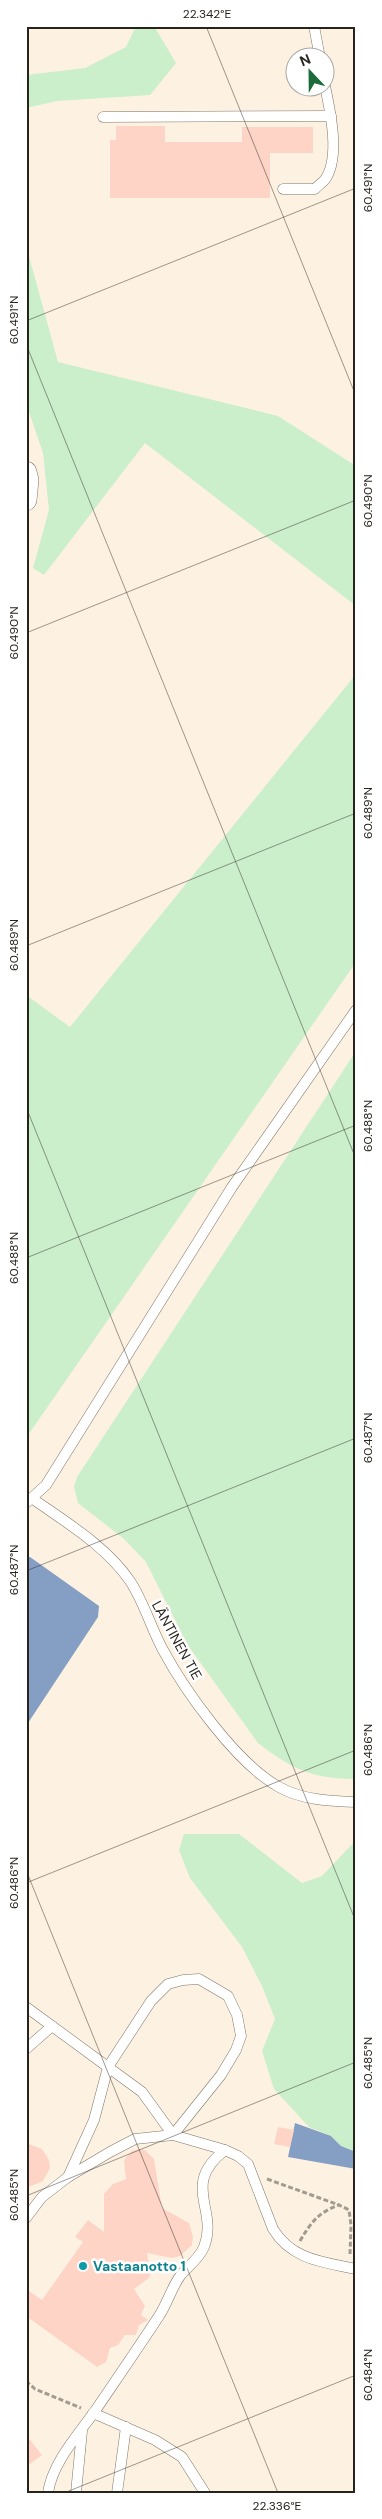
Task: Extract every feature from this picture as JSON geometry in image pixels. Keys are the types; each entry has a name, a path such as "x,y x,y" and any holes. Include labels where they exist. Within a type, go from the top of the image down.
{"street":[{"path":"26,472 28,480 26,500"}],"lane":[{"path":"314,26 318,48"},
{"path":"283,189 315,189 326,178 333,152 331,116 327,98"},
{"path":"103,117 331,116"},
{"path":"30,1501 46,1485 232,1187 356,1010"},
{"name":"LÄNTINEN TIE","path":"30,1501 84,1535 115,1562 131,1583 162,1648 180,1680 236,1752 258,1774 280,1788 312,1799 356,1802"},
{"path":"68,2177 94,2120 108,2067 151,2001 168,1984 183,1980 199,1979 228,1996 237,2015 241,2036 236,2050 222,2075 173,2135"},
{"path":"26,2006 142,2092 173,2135"},
{"path":"26,2049 52,2026"},
{"path":"26,2218 42,2197 68,2177 135,2139 173,2135 225,2150 238,2156 248,2164 273,2229 279,2238 294,2252 304,2258 356,2269"},
{"path":"48,2493 57,2467 161,2314 182,2274 196,2261 205,2246 207,2222 202,2197 202,2182 212,2159 225,2150"},
{"path":"94,2413 156,2440 182,2457 205,2493"},
{"path":"117,2493 126,2427"},
{"path":"76,2493 82,2428"}],"path":[{"path":"253,2174 349,2210 352,2225 350,2254"},
{"path":"294,2252 312,2220 325,2210 339,2205"},
{"path":"26,2380 35,2389 94,2413"}],"green space":[{"path":"136,26 154,26 176,63 150,95 57,101 26,108 26,75 85,68 126,47"},
{"path":"26,245 58,362 278,416 356,466 356,606 145,443 44,575 33,568 49,510 43,453 26,403"},
{"path":"356,674 356,962 26,1438 26,995 70,1027"},
{"path":"356,1051 356,1779 341,1779 303,1771 281,1760 258,1743 187,1644 146,1562 124,1539 78,1503 74,1487 77,1477"},
{"path":"184,1834 239,1834 302,1883 322,1876 356,1840 356,2152 341,2146 331,2136 309,2127 274,2089 262,2051 275,2019 262,1986 242,1947 190,1878 179,1850"}],"water":[{"path":"30,1557 99,1606 98,1617 26,1726 26,1558"},
{"path":"295,2123 331,2136 341,2146 356,2152 356,2169 288,2157"}],"building":[{"path":"116,126 165,126 165,142 242,142 242,127 313,127 313,153 270,153 270,198 110,198 110,140 116,140"},
{"path":"278,2127 294,2130 290,2147 274,2144"},
{"path":"26,2143 42,2149 49,2160 50,2168 43,2181 26,2188"},
{"path":"145,2150 154,2159 162,2208 189,2223 193,2237 192,2245 180,2256 172,2258 147,2253 149,2278 134,2289 145,2306 141,2315 148,2320 139,2325 136,2335 125,2335 118,2345 110,2348 106,2362 97,2367 26,2316 26,2289 42,2300 83,2242 75,2237 88,2220 104,2232 104,2194 113,2184 126,2179 124,2160 132,2151"},
{"path":"26,2435 42,2455 26,2467"}],"place":[{"name":"Vastaanotto 1","path":"83,2266"}]}
